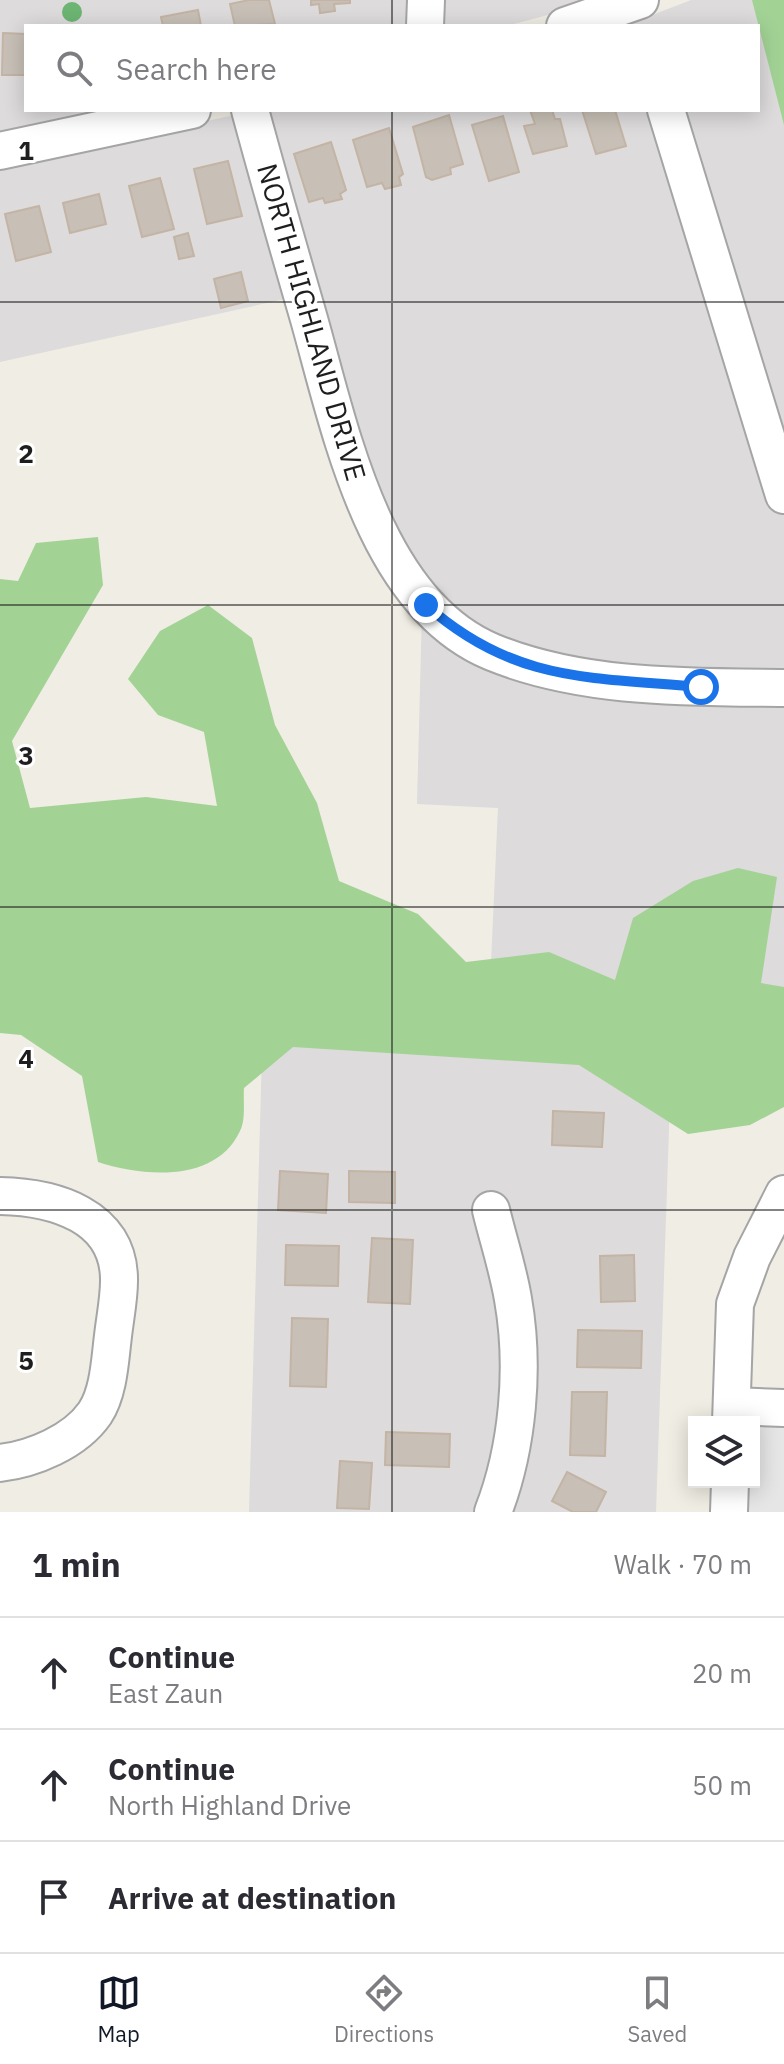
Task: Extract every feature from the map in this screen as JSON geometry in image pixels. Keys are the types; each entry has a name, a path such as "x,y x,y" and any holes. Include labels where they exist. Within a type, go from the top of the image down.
{"street":[{"path":"425,24 426,0"},
{"path":"574,24 638,10"},
{"path":"0,151 183,112"},
{"name":"NORTH HIGHLAND DRIVE","path":"251,112 349,463 381,538 426,605 454,629 490,651 555,674 701,687 784,688"},
{"path":"667,112 784,495"},
{"path":"784,1194 752,1257 735,1304 732,1414 784,1408"},
{"path":"0,1196 30,1197 69,1206 98,1225 114,1250 119,1278 109,1371 95,1412 72,1434 30,1459 0,1463"},
{"path":"491,1210 513,1299 518,1341 516,1408 502,1489 493,1512"},
{"path":"729,1512 730,1488"}],"shaded area":[{"path":"0,0 410,0 409,24 24,24 24,112 106,112 0,134"},
{"path":"431,0 605,0 514,24 430,24"},
{"path":"691,0 784,0 784,1043 672,1040 656,1512 249,1512 263,1020 488,1030 498,808 417,804 422,612 374,497 312,293 0,362 0,166 248,112 760,112 760,24 629,24"},
{"path":"784,1420 784,1512 720,1512 721,1488 760,1488 760,1422"}],"green space":[{"path":"752,0 784,0 784,125 760,24"},
{"path":"98,537 103,585 12,741 30,808 146,797 217,806 204,732 158,715 128,679 160,631 208,605 252,638 275,725 317,803 339,881 418,914 466,962 549,952 615,980 633,918 693,881 738,868 777,877 761,983 784,987 784,1107 750,1125 688,1134 579,1065 293,1047 244,1088 244,1116 240,1131 229,1148 214,1160 177,1172 136,1171 98,1162 82,1076 21,1035 0,1033 0,579 18,581 36,543"}],"building":[{"path":"269,0 275,24 235,24 230,4"},
{"path":"311,0 350,0 350,3 334,4 335,11 320,13 319,4 311,5"},
{"path":"198,10 201,24 163,24 161,17"},
{"path":"3,33 24,34 24,75 2,75"},
{"path":"531,112 553,112 555,119 560,119 567,146 533,154 524,126 535,124"},
{"path":"583,112 616,112 626,146 596,154"},
{"path":"449,115 463,164 450,168 451,174 432,180 426,177 413,127"},
{"path":"503,116 519,172 489,181 472,125"},
{"path":"389,128 403,174 399,177 401,185 385,189 382,183 367,187 353,140"},
{"path":"331,142 346,190 340,194 342,199 325,203 323,198 309,202 294,154"},
{"path":"228,161 242,216 207,224 194,169"},
{"path":"160,178 174,229 142,237 129,186"},
{"path":"99,194 106,224 70,233 63,203"},
{"path":"39,206 51,252 16,261 5,214"},
{"path":"188,233 194,256 179,259 174,237"},
{"path":"241,272 248,301 221,308 214,279"},
{"path":"553,1111 604,1113 602,1147 552,1145"},
{"path":"280,1171 328,1174 326,1213 278,1210"},
{"path":"349,1171 395,1172 395,1203 349,1202"},
{"path":"372,1238 413,1240 410,1304 368,1302"},
{"path":"286,1245 339,1246 338,1286 285,1285"},
{"path":"634,1255 635,1301 601,1302 600,1256"},
{"path":"292,1318 328,1319 326,1387 290,1386"},
{"path":"578,1330 642,1331 641,1368 577,1367"},
{"path":"572,1392 607,1392 605,1456 570,1455"},
{"path":"386,1432 450,1434 449,1467 385,1465"},
{"path":"340,1461 372,1463 369,1509 337,1508"},
{"path":"567,1472 606,1492 596,1512 573,1512 552,1501"}],"route":[{"path":"426,605 454,629 490,651 555,674 701,687"}]}
